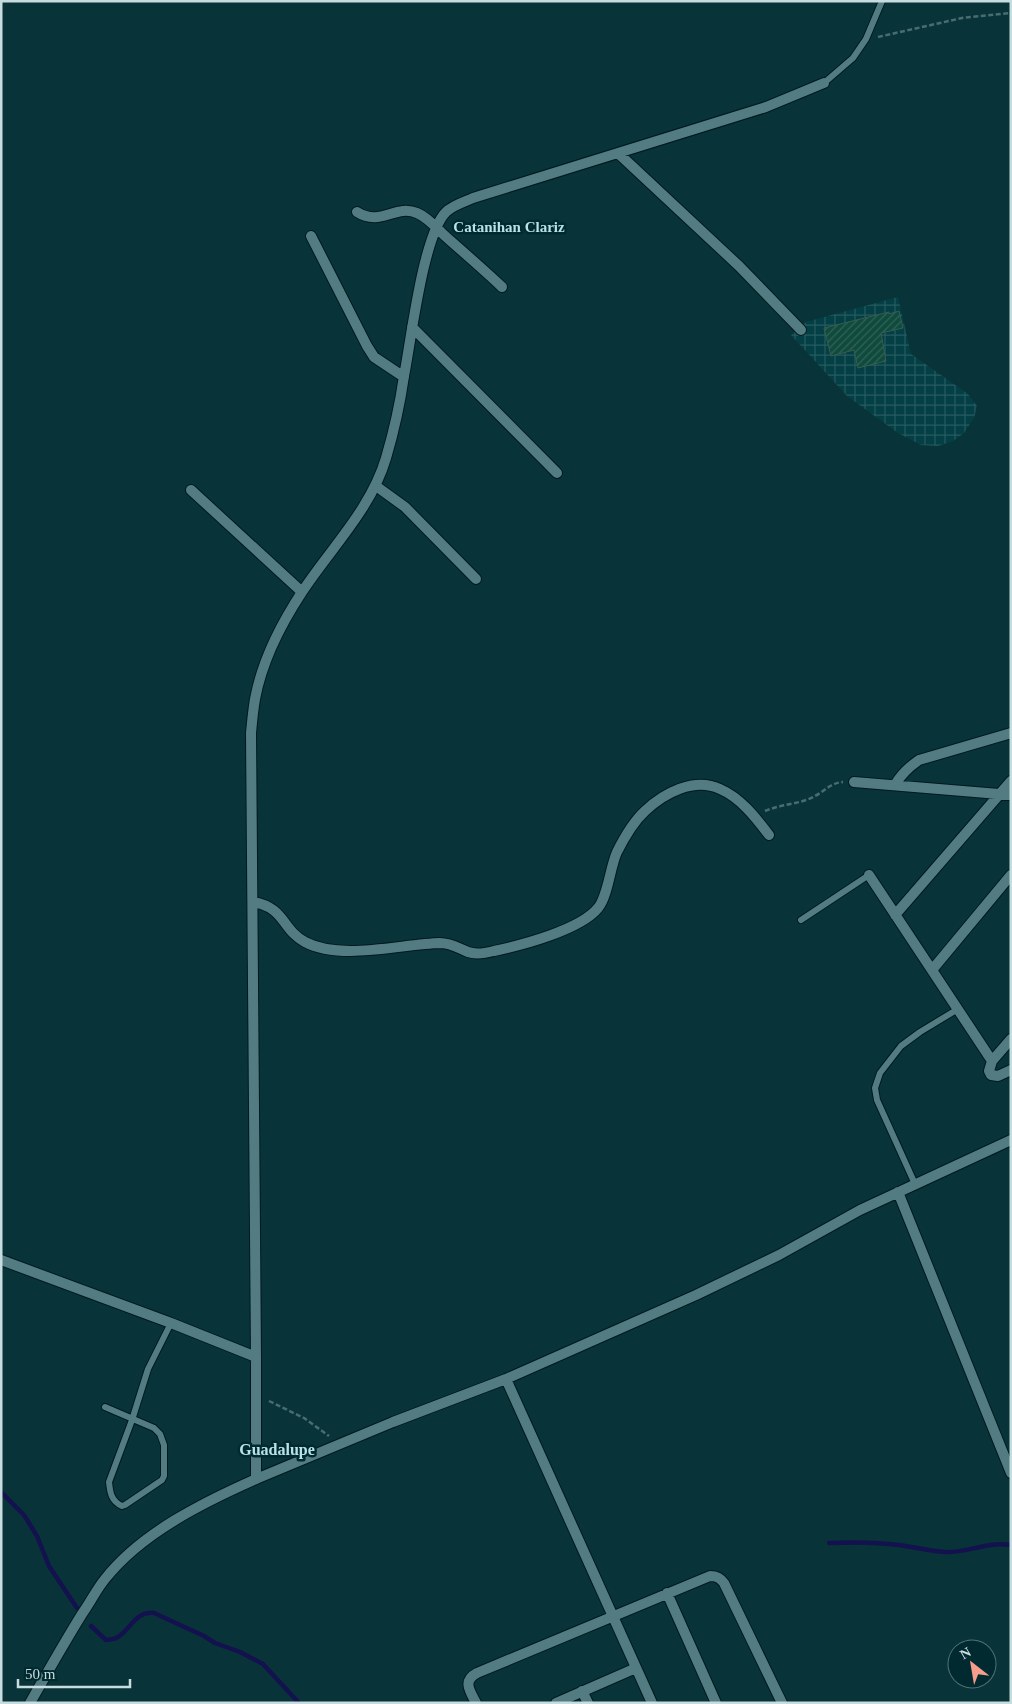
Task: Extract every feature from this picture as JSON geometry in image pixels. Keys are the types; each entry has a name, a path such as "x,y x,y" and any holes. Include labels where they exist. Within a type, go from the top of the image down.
{"street":[{"path":"256,1479 251,733 255,698 280,627 302,592 348,529 376,486 386,460 394,430 429,244 436,227 446,213 458,204 766,107 824,83"},
{"path":"619,154 739,266 801,330"},
{"path":"357,212 370,218 396,212 407,211 416,213 436,227 502,287"},
{"path":"311,236 370,351 374,357 404,377"},
{"path":"412,327 557,473"},
{"path":"376,486 405,507 476,579"},
{"path":"191,490 302,592"},
{"path":"895,786 900,776 920,760 1011,733"},
{"path":"895,915 1011,781"},
{"path":"854,782 1011,796"},
{"path":"253,902 273,908 296,935 305,942 322,948 373,950 440,943 454,945 477,954 538,938 573,926 589,917 599,907 617,853 632,826 657,801 673,792 690,786 704,784 720,788 739,801 769,835"},
{"path":"869,875 992,1061"},
{"path":"932,970 1011,875"},
{"path":"1011,1040 989,1066 991,1075 998,1076 1011,1070"},
{"path":"30,1703 105,1579 137,1547 184,1514 228,1491 339,1444 506,1379 739,1275 852,1214 1011,1140"},
{"path":"898,1192 1011,1473"},
{"path":"1,1260 171,1323 256,1357"},
{"path":"506,1379 652,1703"},
{"path":"474,1701 468,1686 468,1681 472,1676 613,1615 710,1576 720,1578 724,1583 782,1703"},
{"path":"667,1593 716,1703"},
{"path":"556,1703 636,1668"},
{"path":"582,1692 588,1703"}],"lane":[{"path":"824,83 853,58 866,39 882,1"},
{"path":"801,920 869,875"},
{"path":"915,1184 877,1100 875,1088 880,1073 901,1046 958,1009"},
{"path":"105,1408 132,1420 154,1428 162,1438 164,1446 164,1476 158,1483 122,1506 111,1496 109,1482 132,1420 148,1369 171,1323"}],"path":[{"path":"866,39 962,18 1011,13"},
{"path":"755,818 775,807 806,800 837,782 854,782"},
{"path":"256,1396 304,1418 339,1444"}],"shaded area":[{"path":"898,297 911,354 968,394 977,406 974,418 964,433 953,441 938,446 921,445 898,433 847,396 791,335 806,322"}],"building":[{"path":"899,311 903,328 881,333 886,361 858,368 854,350 831,356 824,328"}],"waterway":[{"path":"1,1492 24,1515 37,1536 49,1566 77,1608"},
{"path":"829,1543 882,1543 945,1552 1003,1544 1011,1545"},
{"path":"91,1626 106,1640 114,1639 142,1615 154,1613 263,1664 299,1703"}],"district":[{"name":"Catanihan Clariz","path":"509,227"},
{"name":"Guadalupe","path":"277,1449"}]}
